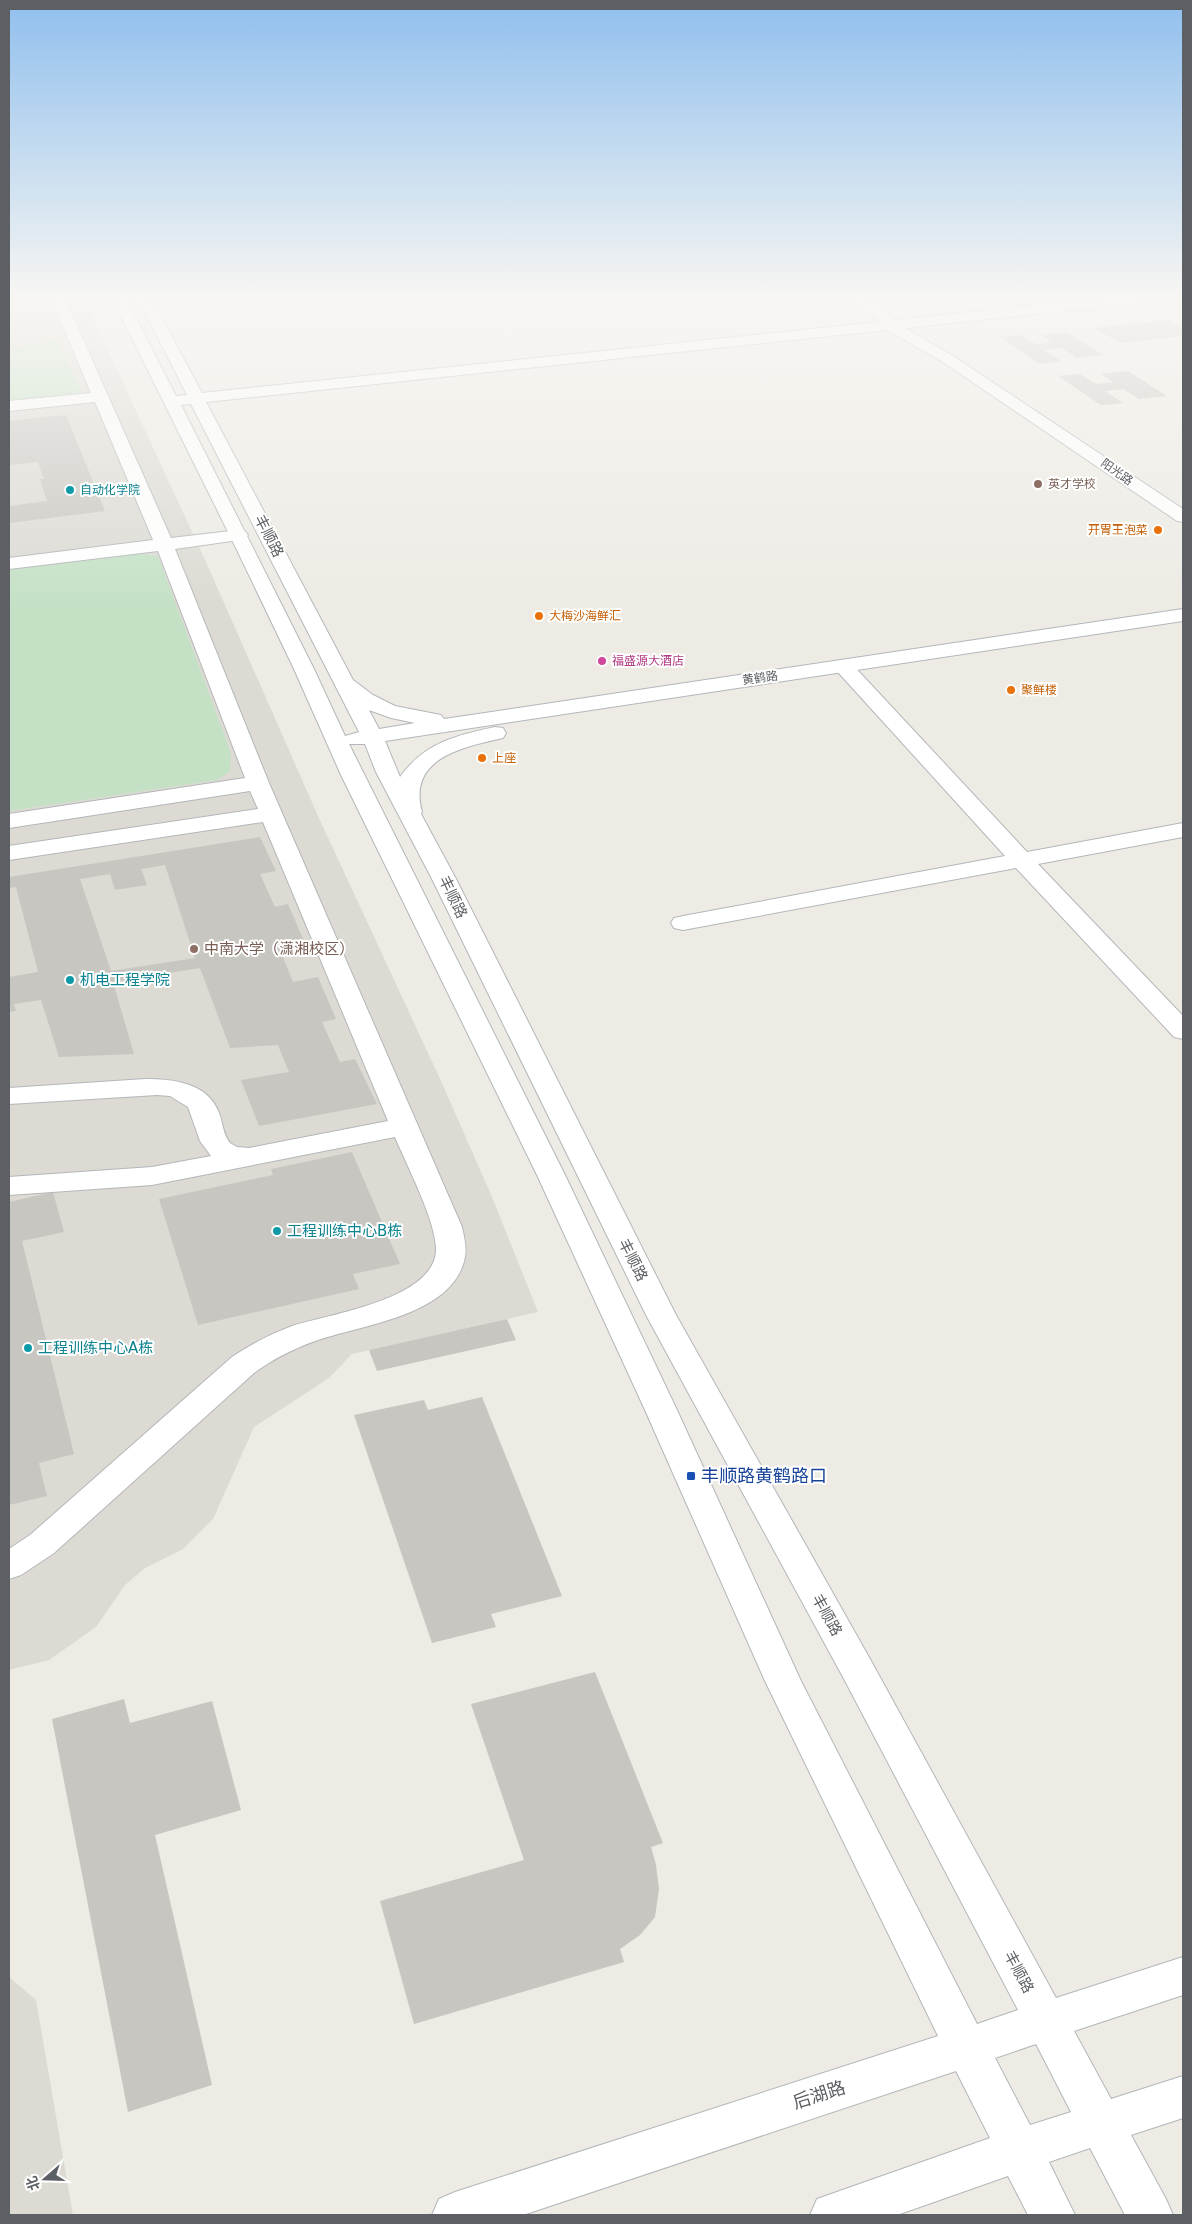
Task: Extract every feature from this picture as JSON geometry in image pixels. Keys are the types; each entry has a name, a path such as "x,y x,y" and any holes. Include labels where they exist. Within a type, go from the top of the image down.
{"main road":[{"path":"9,406 92,398"},
{"path":"9,1566 42,1544 243,1365 264,1350 314,1330 383,1311 406,1302 426,1290 442,1276 450,1261 451,1244 446,1227 258,783 164,544 100,398"},
{"path":"187,398 198,414 239,535 340,748 550,1175 661,1410 783,1682 1052,2215"},
{"name":"丰顺路","path":"192,398 198,414 342,678 661,1315 857,1669 1150,2215"},
{"path":"198,414 255,398"},
{"path":"198,414 293,398"},
{"name":"阳光路","path":"1007,398 1183,517"},
{"name":"阳光路","path":"1026,398 1084,432 1183,500"},
{"path":"237,410 249,405 274,400"},
{"path":"9,564 239,535"},
{"path":"340,748 848,671 1183,615"},
{"path":"848,671 1183,627"},
{"path":"848,671 1021,860 1183,1031"},
{"path":"342,678 360,696 376,706 402,715 430,719 515,722"},
{"path":"412,819 407,787 412,776 422,763 434,752 515,722"},
{"path":"9,821 258,783"},
{"path":"9,853 272,814"},
{"path":"683,924 1183,830"},
{"path":"9,1096 157,1088 177,1090 196,1099 203,1108 211,1137 216,1146 228,1155 252,1157"},
{"path":"9,1186 126,1179 167,1174 403,1127"},
{"path":"167,1174 187,1168 201,1158 209,1146 211,1137"},
{"name":"后湖路","path":"455,2215 1044,2020 1183,1976"},
{"path":"832,2215 1019,2150 1102,2125 1183,2097"}],"shaded area":[{"name":"中南大学（潇湘校区）","path":"9,398 130,398 206,562 318,816 441,1081 492,1197 538,1312 352,1354 329,1378 254,1427 213,1519 183,1549 145,1568 125,1585 96,1627 49,1660 9,1670"},
{"path":"9,1977 36,2000 73,2215 9,2215"}],"green space":[{"path":"9,398 47,398 9,402"},
{"path":"127,552 158,556 231,753 230,771 217,780 9,811 9,567"}],"building":[{"path":"1090,398 1115,398 1123,403 1101,405"},
{"path":"66,415 105,511 9,523 9,506 47,501 40,479 44,479 38,462 9,465 9,421"},
{"name":"机电工程学院","path":"260,837 276,871 260,874 275,907 288,904 304,941 278,945 293,982 318,977 336,1019 322,1022 340,1062 355,1059 377,1104 259,1126 241,1080 289,1072 278,1045 230,1048 200,968 113,982 134,1054 59,1057 41,1000 14,1004 16,1011 9,1012 9,977 38,972 16,887 9,888 9,877","holes":["165,865 195,958 111,971 80,879 110,874 115,890 147,885 141,869"]},
{"name":"工程训练中心B栋","path":"352,1152 400,1264 353,1274 359,1289 198,1325 159,1199 273,1175 271,1169"},
{"name":"工程训练中心A栋","path":"53,1192 64,1232 22,1241 74,1454 39,1463 47,1496 9,1505 9,1202"},
{"path":"507,1319 516,1340 377,1371 369,1350"},
{"path":"482,1397 562,1596 491,1614 496,1627 432,1643 354,1415 424,1400 428,1410"},
{"path":"595,1672 663,1843 651,1847 656,1865 659,1889 655,1917 640,1935 620,1949 624,1962 414,2024 380,1901 524,1860 471,1704"},
{"path":"124,1699 130,1723 212,1701 241,1810 155,1835 212,2085 128,2112 52,1719"}],"place":[{"name":"英才学校","path":"1038,484"},
{"name":"自动化学院","path":"70,490"},
{"name":"开胃王泡菜","path":"1158,530"},
{"name":"大梅沙海鲜汇","path":"539,616"},
{"name":"福盛源大酒店","path":"602,661"},
{"name":"聚鲜楼","path":"1011,690"},
{"name":"上座","path":"482,758"},
{"name":"中南大学（潇湘校区）","path":"194,949"},
{"name":"机电工程学院","path":"70,980"},
{"name":"工程训练中心B栋","path":"277,1231"},
{"name":"工程训练中心A栋","path":"28,1348"},
{"name":"丰顺路黄鹤路口","path":"691,1476"}]}
